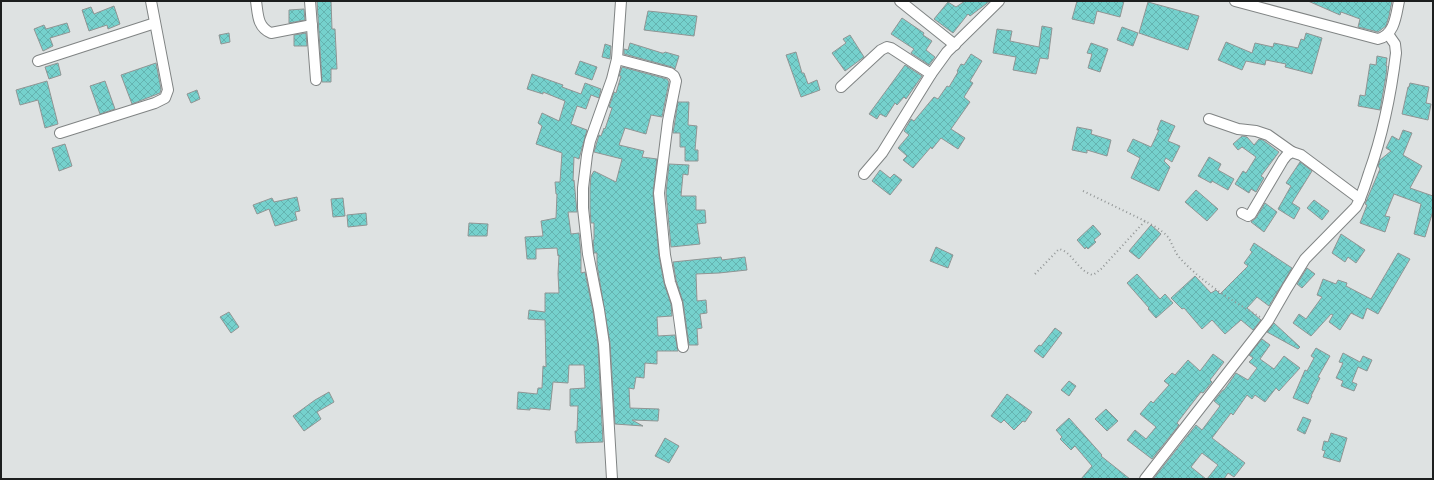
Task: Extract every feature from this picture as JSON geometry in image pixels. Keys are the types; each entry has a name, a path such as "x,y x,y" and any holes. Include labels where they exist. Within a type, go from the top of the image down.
{"street":[{"path":"60,133 155,104 165,98 168,90 151,1"},
{"path":"256,1 259,22 266,31 271,33 312,25"},
{"path":"310,1 316,80"},
{"path":"612,479 604,344 598,303 588,254 583,208 583,188 587,155 594,129 600,116 612,79 616,59 620,1"},
{"path":"900,1 955,45"},
{"path":"864,174 882,153 931,74 947,52 999,1"},
{"path":"1235,1 1378,39 1383,38 1392,28 1399,1"},
{"path":"38,61 155,23"},
{"path":"1145,479 1268,322 1299,267 1356,207 1373,162 1386,117 1394,77 1396,48 1388,34"},
{"path":"841,87 881,50 887,47 891,48 931,74"},
{"path":"616,59 670,73 674,76 676,81 668,121 659,193 664,254 670,282 677,303 683,347"},
{"path":"1209,119 1238,129 1256,131 1268,135 1292,152 1301,155 1360,199"},
{"path":"1242,213 1248,216 1251,214 1283,160 1292,152"}],"path":[{"path":"1083,191 1145,220 1167,236 1178,255 1201,278 1235,302 1268,322"},
{"path":"1035,274 1059,249 1064,250 1082,270 1093,275 1101,269 1145,220"}],"building":[{"path":"317,1 331,1 332,29 335,29 337,69 331,69 331,82 322,82"},
{"path":"965,1 990,1 970,16 968,14 953,33 934,19 948,2 956,7"},
{"path":"1077,1 1124,1 1120,17 1097,11 1094,24 1072,19"},
{"path":"1308,1 1392,1 1386,26 1378,32 1358,27 1360,19 1341,12 1340,15"},
{"path":"1148,2 1199,16 1188,50 1139,33"},
{"path":"114,6 120,24 108,29 107,25 89,31 82,10 91,7 94,14"},
{"path":"304,9 305,20 289,23 289,10"},
{"path":"648,11 697,16 694,36 644,30"},
{"path":"902,18 924,33 923,35 932,41 926,50 935,57 929,65 911,53 914,49 891,34"},
{"path":"67,23 70,32 50,38 53,46 43,51 34,29 44,25 46,29"},
{"path":"1042,26 1052,28 1048,59 1040,58 1036,74 1013,70 1016,57 993,53 997,29 1012,31 1010,41 1039,47"},
{"path":"1122,27 1138,33 1133,46 1117,40"},
{"path":"229,33 230,42 221,44 219,35"},
{"path":"306,33 307,46 294,46 294,35"},
{"path":"1306,33 1322,38 1312,74 1285,67 1286,64 1266,60 1265,65 1246,61 1242,70 1218,60 1226,42 1252,53 1255,43 1273,47 1274,43 1298,48 1301,39 1304,40"},
{"path":"850,35 864,57 845,71 832,53 846,43 843,39"},
{"path":"630,43 662,53 665,52 679,56 675,69 624,54 624,49 628,50"},
{"path":"1091,43 1108,49 1100,72 1088,68 1092,54 1087,53"},
{"path":"605,44 611,46 610,59 602,57"},
{"path":"796,52 802,73 804,73 808,84 817,80 820,90 801,97 786,55"},
{"path":"971,54 982,61 970,81 973,83 964,97 970,102 951,129 965,138 958,149 941,138 913,168 903,160 907,156 898,148 909,135 904,131 911,119 914,121 934,97 938,99 947,86 949,87 961,64 964,65"},
{"path":"1377,56 1387,58 1386,76 1380,110 1358,106 1360,95 1365,96 1370,64 1376,65"},
{"path":"580,61 597,67 592,80 575,74"},
{"path":"58,63 61,75 49,79 45,67"},
{"path":"156,63 161,89 160,93 132,104 121,75"},
{"path":"905,65 922,76 906,99 904,97 897,105 895,103 886,117 880,114 877,119 869,114"},
{"path":"622,67 667,79 669,82 662,117 651,115 646,134 625,128 619,145 644,151 642,157 657,159 653,193 659,256 664,283 671,304 672,316 657,317 658,336 675,335 678,351 657,351 657,364 645,363 644,378 636,377 634,389 629,388 630,408 659,409 658,421 632,420 643,426 615,424 610,343 597,265 597,253 594,253 594,223 591,223 590,208 591,176 594,171 616,182 622,159 594,152 599,135 601,136 604,128 605,129 612,108 609,107 614,92 616,93"},
{"path":"532,74 563,85 562,87 581,94 585,83 601,89 599,98 591,95 586,109 577,106 571,124 587,130 579,159 574,157 573,181 574,180 577,212 568,212 571,234 579,233 581,273 585,272 593,311 598,345 603,442 576,443 575,431 577,431 578,406 570,406 570,389 585,388 584,365 569,365 568,383 553,382 550,410 530,408 530,410 517,409 518,392 537,394 538,388 542,388 543,366 546,367 545,320 528,319 529,310 545,312 545,293 559,293 559,255 558,256 557,248 536,249 536,259 527,259 525,237 543,236 541,221 556,218 557,194 555,182 560,182 562,153 536,144 542,126 538,123 542,113 559,121 565,101 543,92 543,94 527,89"},
{"path":"47,81 58,124 45,128 38,100 20,105 16,90"},
{"path":"105,81 115,109 100,114 90,86"},
{"path":"1410,83 1429,87 1426,103 1431,104 1428,120 1402,114"},
{"path":"197,90 200,99 191,103 187,94"},
{"path":"678,102 689,102 688,125 697,126 695,150 698,150 698,161 685,161 685,147 680,147 680,133 673,133"},
{"path":"1161,120 1175,126 1168,141 1180,146 1172,162 1166,158 1164,161 1170,167 1159,191 1131,178 1140,158 1127,151 1133,139 1151,147 1159,130 1157,130"},
{"path":"1077,127 1092,130 1091,134 1111,140 1107,156 1087,150 1087,153 1072,150"},
{"path":"1403,130 1412,133 1403,155 1422,166 1410,188 1433,196 1433,211 1425,237 1414,234 1421,204 1394,194 1385,216 1390,217 1385,232 1360,223 1367,205 1365,204 1380,169 1378,166 1380,160 1391,151 1386,148 1392,136 1399,140"},
{"path":"1242,136 1247,137 1254,145 1259,139 1263,140 1279,152 1261,176 1264,178 1256,192 1251,189 1249,193 1235,184 1243,171 1246,173 1256,157 1242,147 1238,150 1233,144"},
{"path":"65,144 72,166 59,171 52,148"},
{"path":"1209,157 1221,164 1218,170 1234,179 1228,190 1212,181 1211,183 1198,176"},
{"path":"1300,162 1312,171 1292,203 1300,208 1294,219 1278,209 1291,186 1286,183"},
{"path":"669,164 689,165 688,175 683,174 681,196 696,196 696,210 705,210 706,223 697,224 700,244 671,247 666,193"},
{"path":"880,170 890,178 894,174 902,180 890,195 872,181"},
{"path":"1196,190 1218,209 1207,221 1185,202"},
{"path":"297,197 300,211 295,212 297,220 275,226 269,209 257,214 253,205 272,198 274,202"},
{"path":"343,198 345,216 333,217 331,199"},
{"path":"1314,200 1329,211 1322,220 1307,208"},
{"path":"1265,203 1277,212 1264,232 1251,222 1256,218"},
{"path":"366,213 367,225 348,227 347,215"},
{"path":"469,223 488,224 487,236 468,236"},
{"path":"1093,225 1101,234 1094,240 1096,242 1088,249 1086,247 1085,249 1077,240"},
{"path":"1151,225 1161,234 1139,259 1129,251"},
{"path":"1341,234 1365,250 1356,263 1348,257 1345,262 1332,253"},
{"path":"1254,243 1292,268 1269,306 1257,297 1247,308 1261,320 1253,330 1241,320 1225,334 1212,320 1202,329 1184,308 1182,309 1171,298 1195,276 1211,293 1216,290 1220,294 1248,266 1244,263 1252,252 1250,250"},
{"path":"936,247 953,255 948,268 930,261"},
{"path":"1398,253 1410,259 1378,314 1367,308 1363,319 1351,313 1340,330 1329,322 1333,315 1331,314 1311,336 1293,323 1299,314 1306,319 1322,297 1317,295 1323,279 1336,284 1338,280 1347,283 1346,286 1371,299"},
{"path":"721,257 722,260 745,257 747,270 696,274 697,301 706,300 707,313 700,314 702,328 697,329 698,345 689,345 683,302 676,280 673,262"},
{"path":"1307,268 1315,274 1302,288 1297,284"},
{"path":"1137,274 1160,299 1165,294 1173,303 1156,318 1127,283"},
{"path":"229,312 239,327 231,333 220,317"},
{"path":"1274,323 1300,347 1298,349 1267,332"},
{"path":"1055,328 1062,333 1043,358 1034,351 1039,345 1041,346"},
{"path":"1262,339 1270,345 1260,359 1274,369 1284,356 1300,368 1279,391 1276,388 1265,402 1255,395 1252,399 1247,395 1233,415 1231,413 1212,438 1245,463 1234,477 1228,473 1224,479 1207,479 1218,465 1202,453 1191,467 1206,479 1153,479 1196,425 1202,430 1220,406 1214,401 1236,373 1248,380 1257,368 1249,362 1253,358 1249,355"},
{"path":"1316,348 1330,356 1318,377 1320,378 1308,404 1293,398 1305,370 1307,371 1314,358 1311,356"},
{"path":"1343,353 1360,362 1363,356 1372,360 1367,371 1358,367 1352,382 1357,384 1354,391 1341,386 1343,381 1336,378 1343,363 1339,362"},
{"path":"1213,354 1224,362 1210,380 1212,382 1203,393 1201,392 1190,406 1177,423 1179,425 1152,459 1127,440 1135,430 1146,439 1156,427 1140,414 1151,401 1153,403 1169,385 1164,381 1172,373 1175,375 1188,360 1200,371"},
{"path":"1069,381 1076,386 1069,396 1061,390"},
{"path":"329,392 334,402 317,412 321,419 304,431 293,416"},
{"path":"1007,394 1032,412 1025,422 1023,421 1014,430 1004,420 1001,423 991,416"},
{"path":"1106,409 1118,421 1107,431 1095,419"},
{"path":"1303,417 1311,420 1305,434 1297,430"},
{"path":"1069,418 1102,455 1101,456 1130,479 1081,479 1092,466 1075,446 1071,450 1060,439 1062,437 1056,430"},
{"path":"1331,433 1347,438 1340,462 1323,457 1325,451 1322,450 1324,441 1328,442"},
{"path":"665,438 679,446 669,463 655,456"}]}
